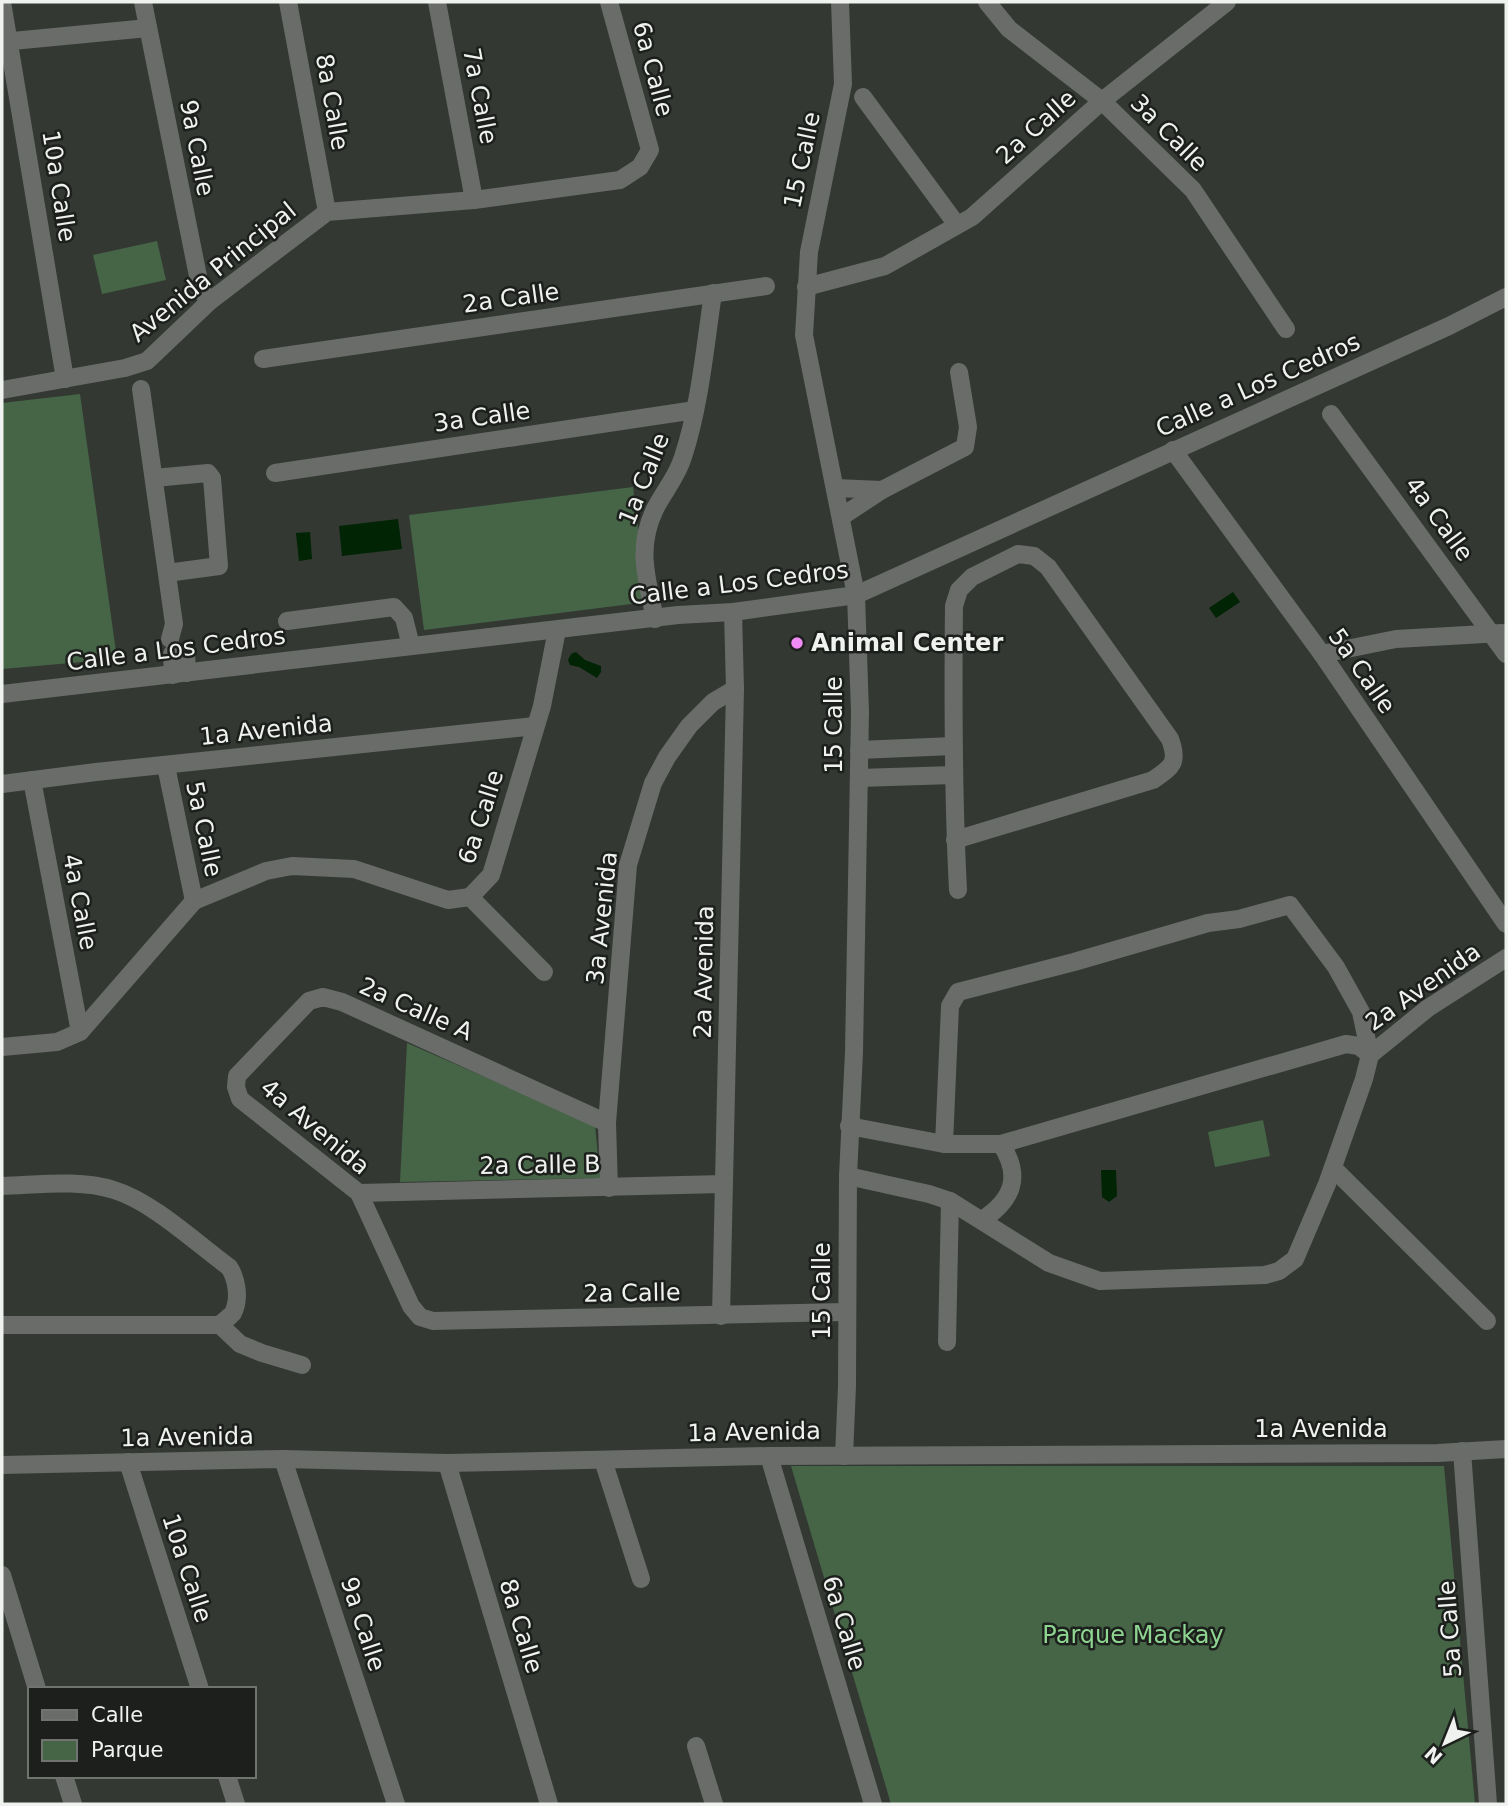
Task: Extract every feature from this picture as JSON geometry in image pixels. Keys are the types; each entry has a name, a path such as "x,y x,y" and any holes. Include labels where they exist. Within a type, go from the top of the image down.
{"street":[{"name":"10a Calle","path":"2,2 6,42 65,379"},
{"name":"9a Calle","path":"143,2 201,291 210,302"},
{"name":"8a Calle","path":"288,2 327,212"},
{"name":"7a Calle","path":"437,2 474,200"},
{"name":"6a Calle","path":"609,2 650,150"},
{"name":"15 Calle","path":"840,2 843,84 808,252 804,335 856,595 859,778 854,1052 849,1126 844,1456"},
{"name":"3a Calle","path":"987,2 1009,29 1102,101 1193,190 1286,329"},
{"name":"2a Calle","path":"806,287 885,266 972,217 1102,101 1227,2"},
{"path":"6,42 148,28"},
{"path":"863,97 957,225"},
{"name":"Avenida Principal","path":"2,390 125,368 147,361 210,302 327,212 474,200 620,180 640,167 650,150"},
{"name":"2a Calle","path":"263,359 766,286"},
{"name":"1a Calle","path":"655,619 642,554 646,528 656,506 674,480 683,457 695,410 713,293"},
{"name":"Calle a Los Cedros","path":"2,694 655,619 734,620 856,595 1506,298"},
{"path":"841,517 882,490 965,447 968,427 959,372"},
{"path":"141,389 180,674"},
{"name":"3a Calle","path":"275,473 695,410"},
{"name":"4a Calle","path":"1331,414 1500,634 1506,654"},
{"name":"5a Calle","path":"1173,450 1322,654 1506,924"},
{"path":"153,478 208,473 212,478 219,566 167,573"},
{"path":"836,488 882,490"},
{"path":"956,840 1153,780 1174,763 1175,752 1170,739 1048,567 1034,556 1018,554 972,577 959,590 954,606 953,775 958,891"},
{"path":"287,621 394,607 404,618 411,646"},
{"name":"2a Avenida","path":"721,1316 735,690 734,620"},
{"name":"6a Calle","path":"544,972 470,897 491,875 542,706 557,630"},
{"path":"1322,654 1396,639 1500,634"},
{"name":"3a Avenida","path":"609,1188 607,1123 628,864 653,783 667,757 689,726 713,702 735,690"},
{"name":"1a Avenida","path":"2,785 535,726"},
{"path":"859,750 953,746"},
{"name":"5a Calle","path":"166,766 194,901"},
{"path":"859,778 953,775"},
{"name":"4a Calle","path":"32,780 80,1032"},
{"path":"2,1047 57,1042 80,1032 194,901 266,871 292,866 354,869 447,900 470,897"},
{"path":"848,1176 950,1201 1049,1263 1100,1281 1265,1275 1279,1271 1295,1259 1333,1168 1364,1079 1370,1055 1361,1012 1336,967 1290,905 1239,919 1208,923 958,992 950,1006 944,1144"},
{"name":"2a Avenida","path":"1370,1055 1428,1008 1506,958"},
{"name":"2a Calle A","path":"236,1087 237,1076 291,1017 309,1001 323,998 342,1002 607,1123"},
{"path":"849,1126 944,1144 1001,1144 1346,1044 1359,1046 1370,1055"},
{"name":"4a Avenida","path":"236,1087 240,1099 359,1193 411,1306 420,1317"},
{"path":"982,1220 999,1209 1010,1194 1013,1173 1008,1154 1001,1144"},
{"path":"1333,1168 1487,1321"},
{"path":"2,1186 86,1184 113,1189 140,1200 229,1267 236,1278 236,1297 233,1312 220,1325"},
{"name":"2a Calle B","path":"359,1193 723,1184"},
{"path":"947,1342 950,1201"},
{"name":"2a Calle","path":"420,1317 433,1321 846,1312"},
{"path":"2,1325 220,1325 240,1344 303,1365"},
{"name":"1a Avenida","path":"2,1465 284,1460 447,1463 769,1456 1438,1454 1506,1449"},
{"name":"5a Calle","path":"1462,1451 1488,1804"},
{"name":"6a Calle","path":"769,1456 873,1804"},
{"name":"9a Calle","path":"284,1460 396,1804"},
{"path":"603,1460 641,1579"},
{"name":"10a Calle","path":"128,1462 199,1687"},
{"name":"8a Calle","path":"447,1463 549,1804"},
{"path":"2,1575 36,1687"},
{"path":"696,1746 714,1804"},
{"path":"65,1778 73,1804"},
{"path":"228,1778 236,1804"}],"green space":[{"path":"157,241 166,280 102,294 93,255"},
{"path":"80,394 117,659 2,669 2,403"},
{"path":"633,487 647,602 424,630 409,515"},
{"path":"407,1043 595,1125 600,1178 400,1182"},
{"path":"1263,1120 1270,1156 1215,1167 1208,1132"},
{"name":"Parque Mackay","path":"791,1466 1444,1466 1475,1804 891,1804"}],"shaded area":[{"path":"398,519 402,549 342,556 339,526"},
{"path":"310,532 312,559 299,561 296,533"},
{"path":"1233,592 1240,602 1216,618 1209,608"},
{"path":"576,652 585,660 601,666 597,678 579,667 570,665 568,660 571,654"},
{"path":"1101,1170 1116,1170 1117,1196 1109,1202 1102,1197"}],"place":[{"name":"Animal Center","path":"797,643"}]}
